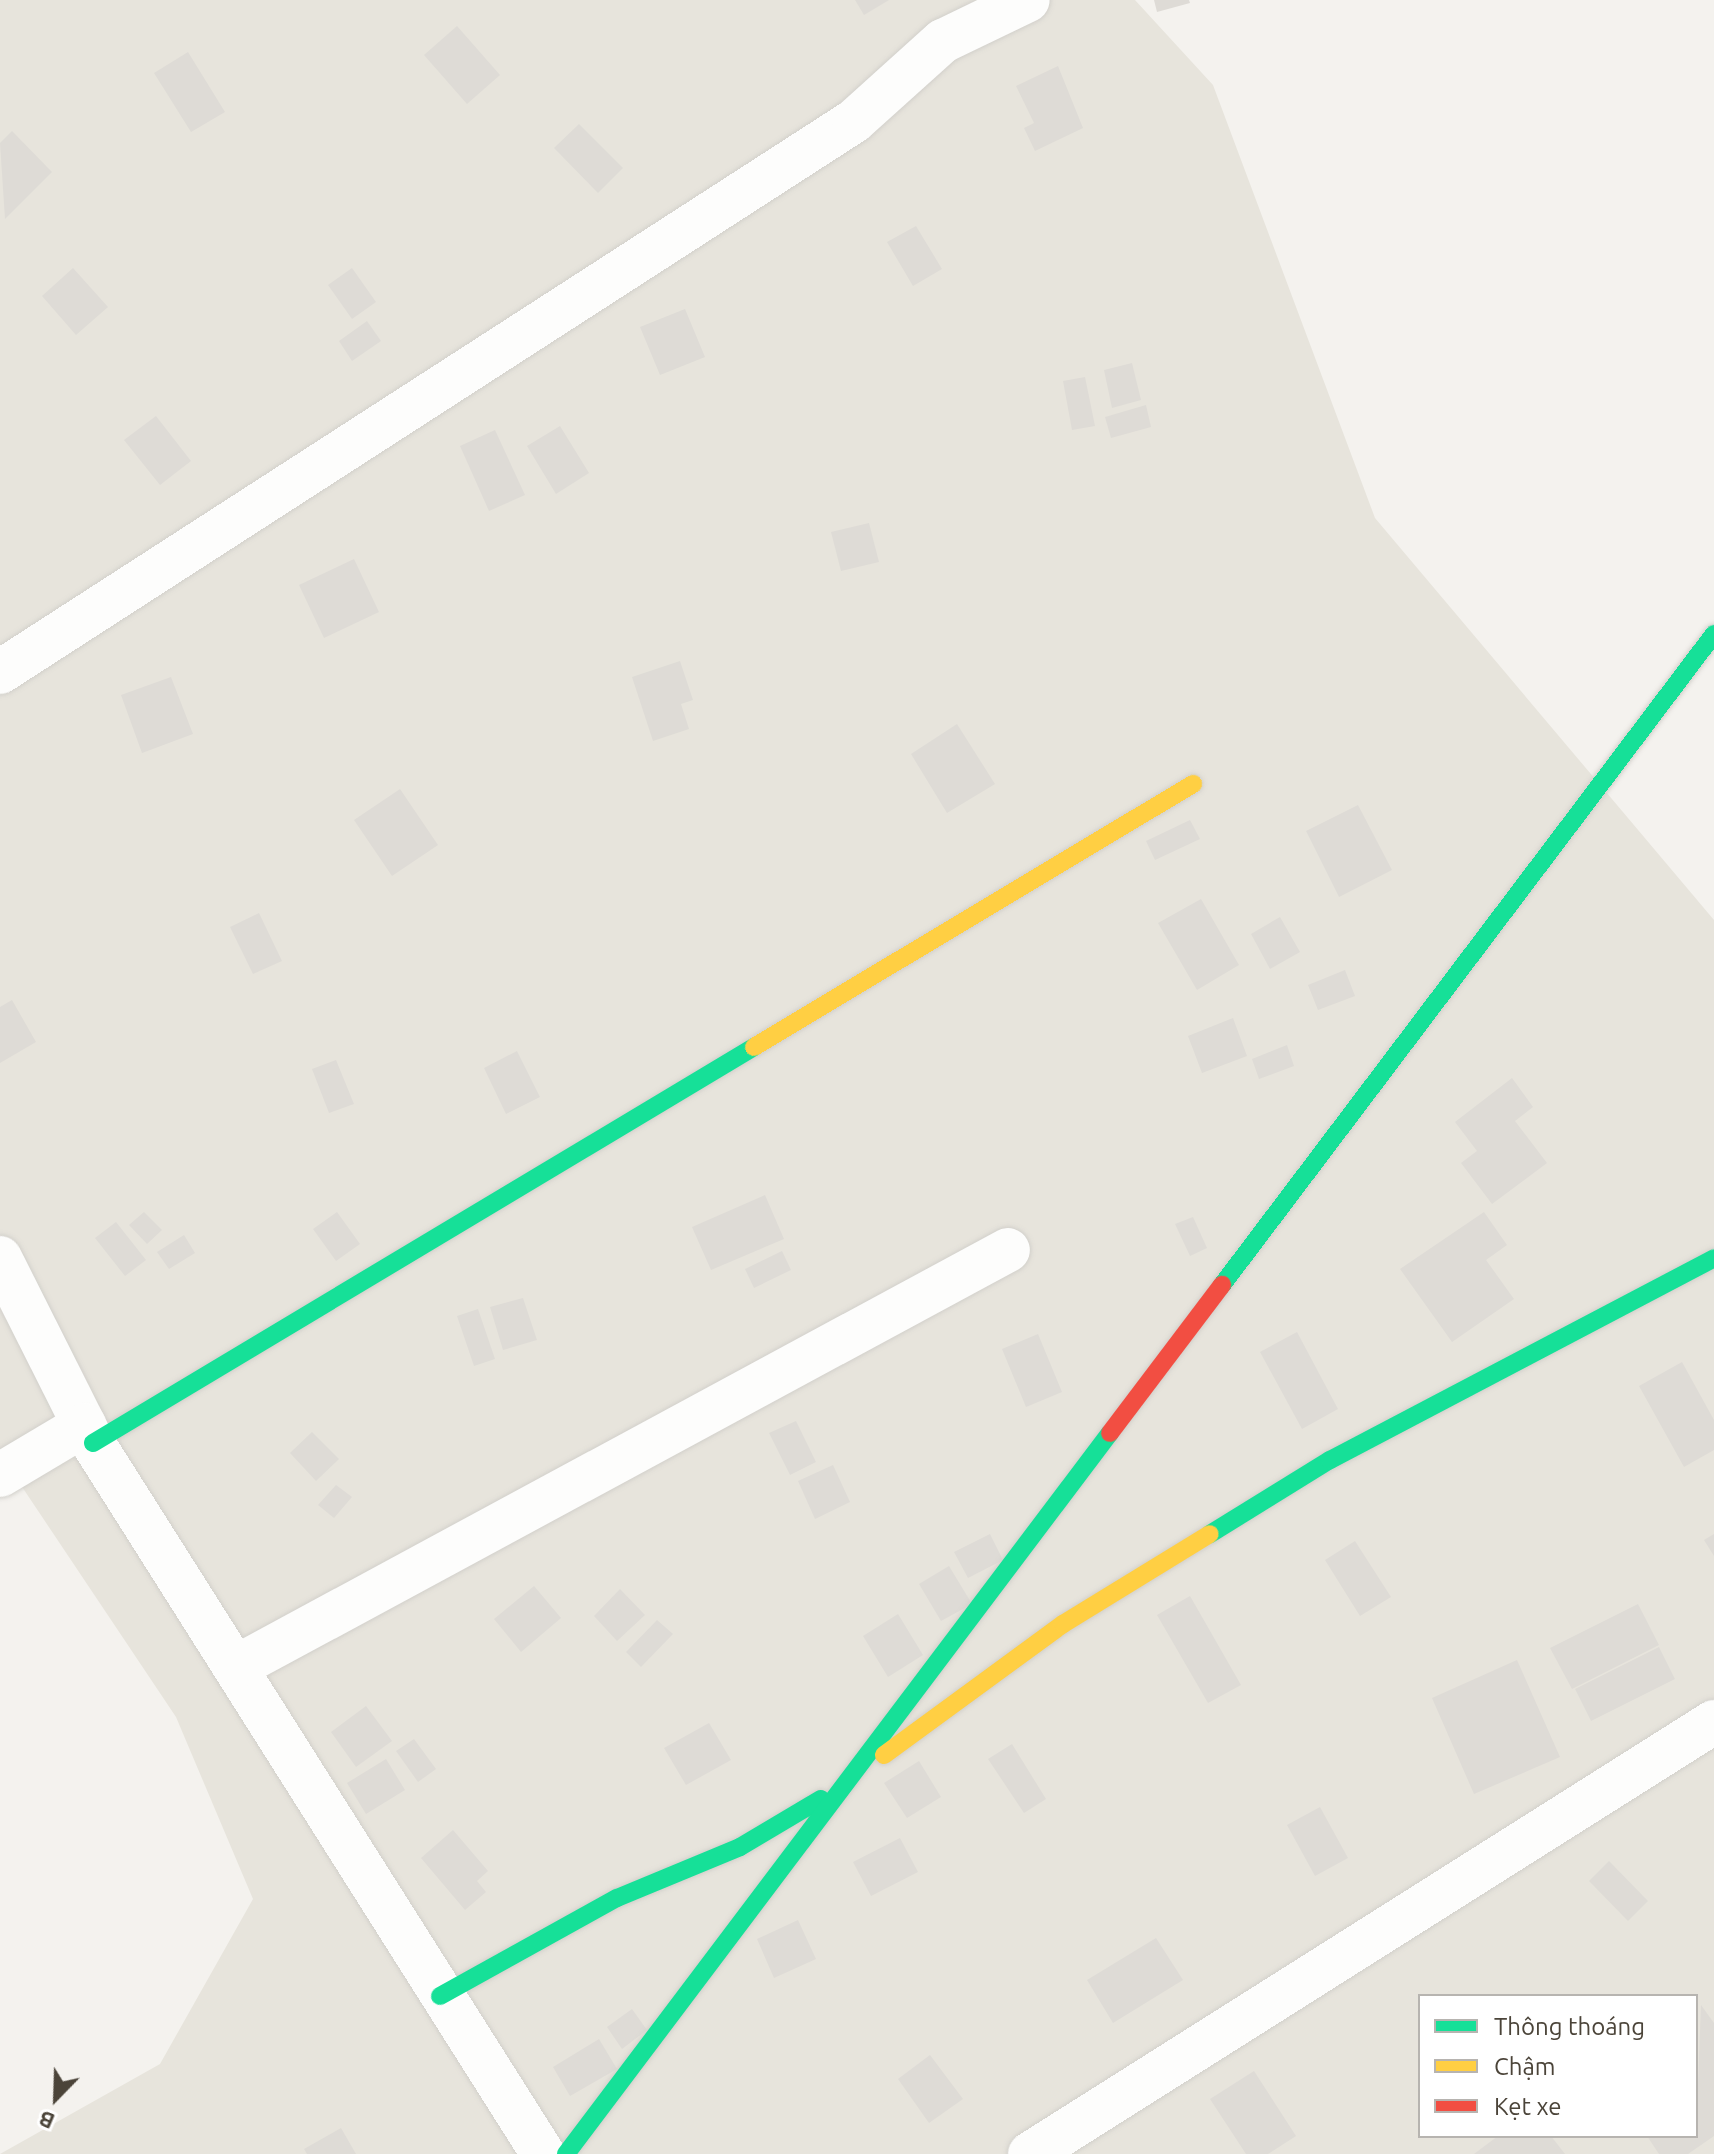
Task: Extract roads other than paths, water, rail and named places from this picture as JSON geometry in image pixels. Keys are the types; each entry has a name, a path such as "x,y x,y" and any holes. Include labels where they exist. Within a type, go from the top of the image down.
{"street":[{"path":"0,672 854,121 943,41 1028,0"},
{"path":"566,2154 1714,634"},
{"path":"0,1475 89,1434 1193,784"},
{"path":"238,1666 1008,1250"},
{"path":"0,1258 89,1434 238,1666 440,1996 543,2154"},
{"path":"440,1996 617,1898 769,1832 848,1781 1063,1624 1330,1460 1714,1258"},
{"path":"1030,2154 1714,1722"}]}
